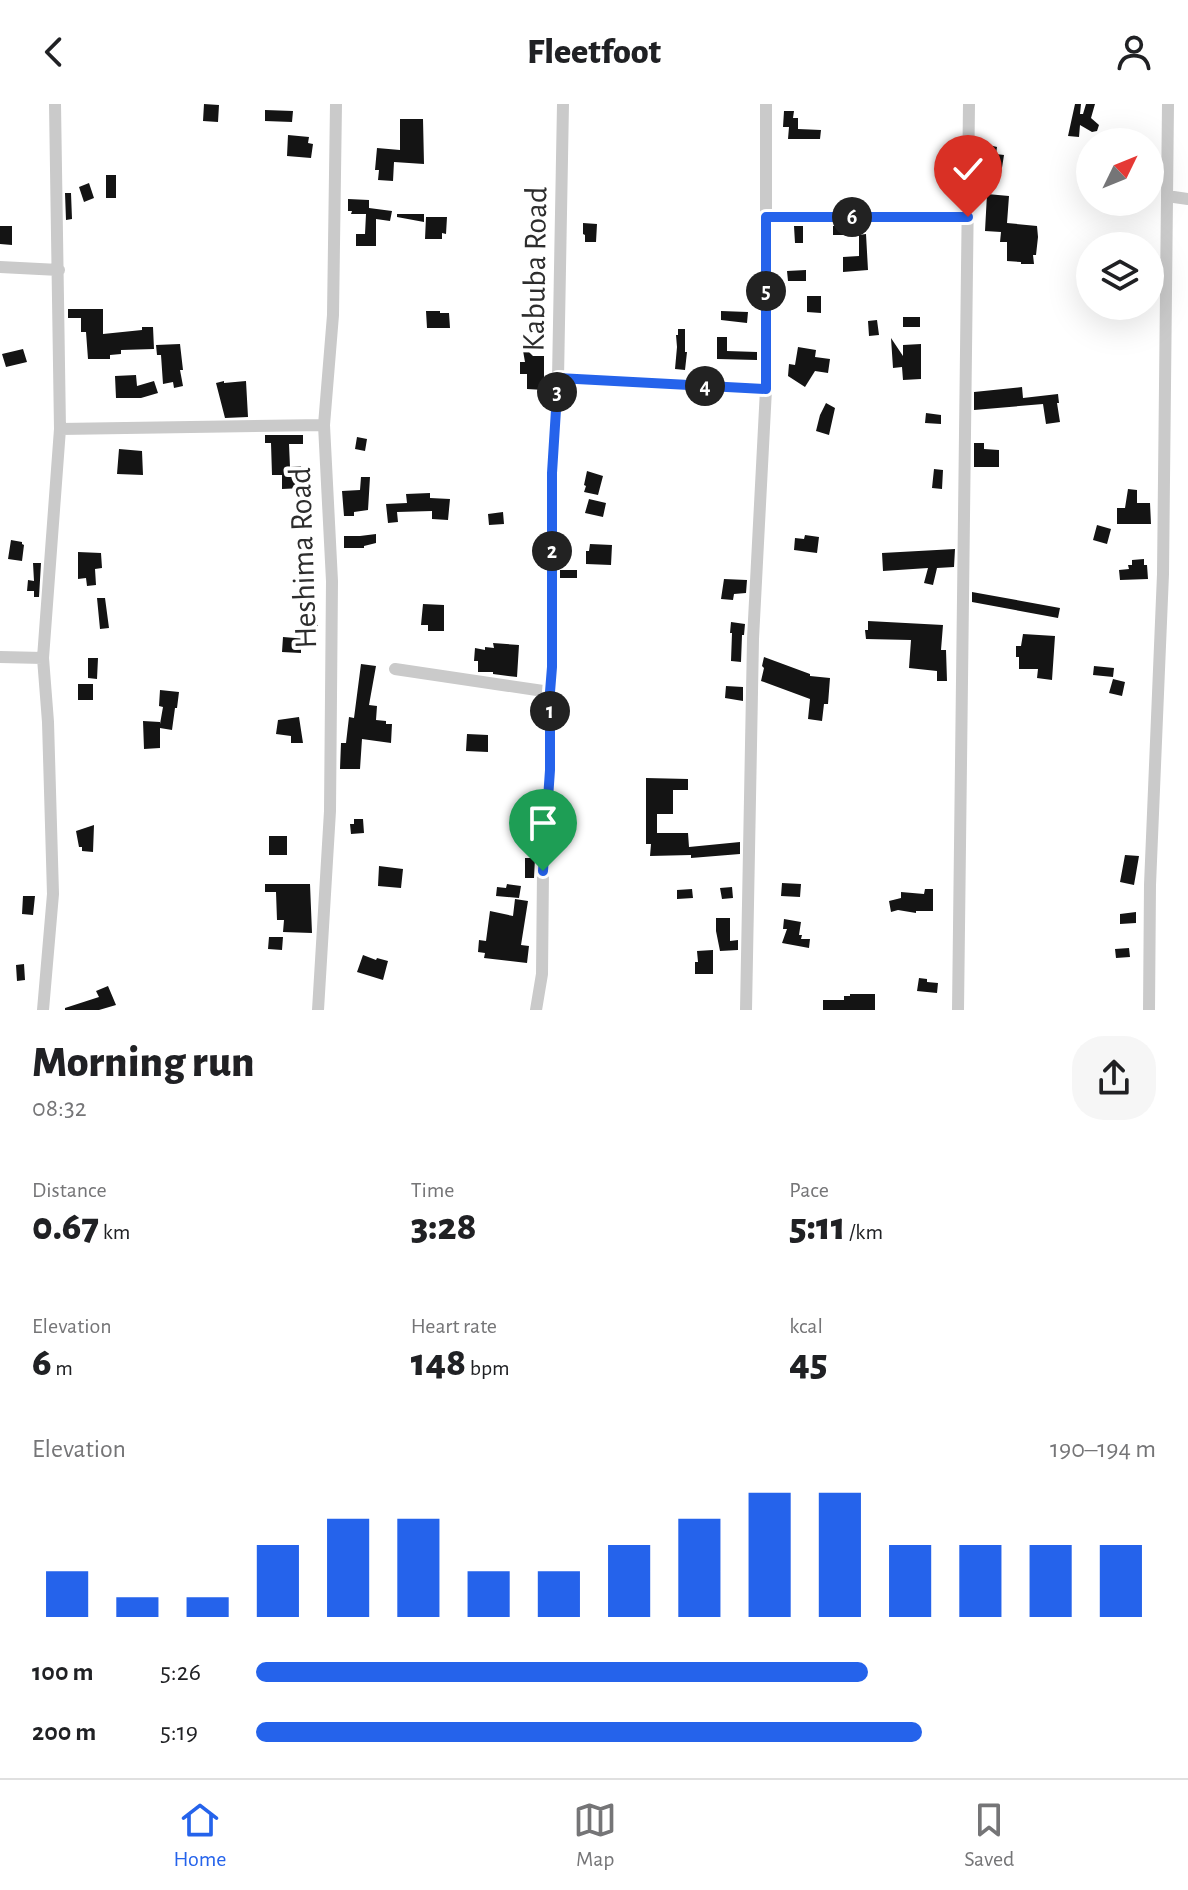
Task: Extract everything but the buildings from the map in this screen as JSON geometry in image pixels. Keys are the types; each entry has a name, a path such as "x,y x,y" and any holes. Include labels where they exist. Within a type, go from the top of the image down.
{"street":[{"path":"43,1010 53,894 43,658 60,429 55,104"},
{"name":"Heshima Road","path":"318,1010 330,811 332,581 324,425 333,315 336,104"},
{"name":"Kabuba Road","path":"536,1010 542,974 543,871 550,770 552,473 558,378 563,104"},
{"path":"746,1010 753,639 766,389 766,104"},
{"path":"958,1010 969,104"},
{"path":"1149,1010 1150,885 1163,574 1168,104"},
{"path":"1167,196 1188,199"},
{"path":"766,217 968,217"},
{"path":"0,267 59,270"},
{"path":"558,378 766,389"},
{"path":"60,429 324,425"},
{"path":"0,657 43,658"},
{"path":"395,669 550,692"}],"route":[{"path":"543,871 550,770 552,473 558,378 766,389 766,217 968,217"}]}
